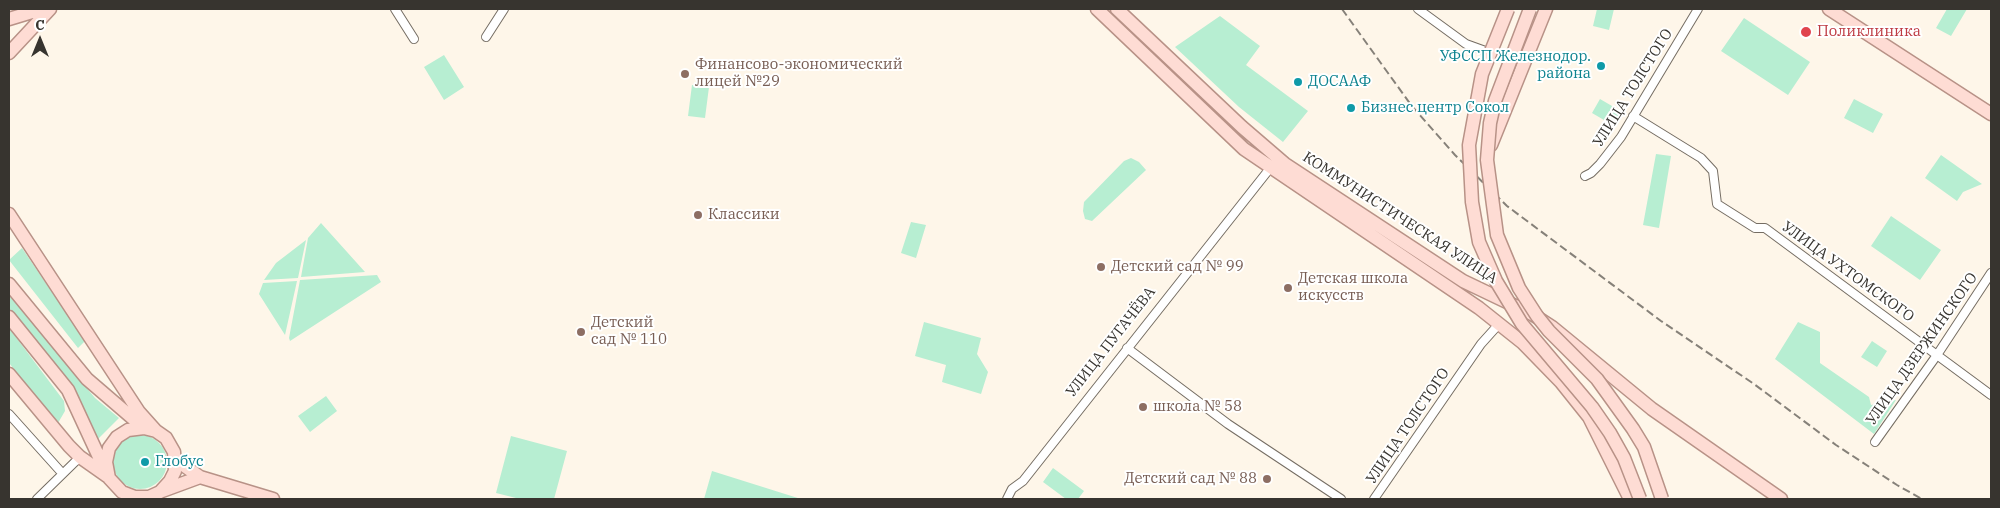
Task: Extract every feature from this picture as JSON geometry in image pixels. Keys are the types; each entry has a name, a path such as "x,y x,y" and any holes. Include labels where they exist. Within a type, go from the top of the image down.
{"main road":[{"path":"9,19 42,9"},
{"path":"9,53 50,9"},
{"name":"КОММУНИСТИЧЕСКАЯ УЛИЦА","path":"1097,9 1244,149 1274,163 1475,289 1532,314 1652,409 1781,499"},
{"name":"КОММУНИСТИЧЕСКАЯ УЛИЦА","path":"1117,9 1242,128 1274,163 1510,333 1561,382 1589,417 1630,499"},
{"path":"1508,9 1482,74 1469,145 1472,202 1480,242 1504,296 1522,324 1592,407 1610,433 1624,458 1640,499"},
{"path":"1530,9 1495,101 1490,123 1487,160 1497,235 1519,288 1549,331 1597,379 1616,402 1644,447 1662,499"},
{"path":"1487,160 1495,130 1512,96 1546,9"},
{"path":"1829,9 1991,114"},
{"path":"9,214 13,223 150,430"},
{"path":"9,284 87,379 150,430 166,438 176,460 170,482 153,496"},
{"path":"1475,289 1525,321 1576,347"},
{"path":"9,317 68,390 109,478 122,496 153,496 200,477"},
{"path":"1510,333 1513,322 1525,321"},
{"path":"9,374 80,457 109,478"},
{"path":"109,478 106,462 109,448 117,437 128,430 150,430"},
{"path":"176,460 200,477 273,499"}],"street":[{"path":"395,9 414,39"},
{"path":"486,38 504,9"},
{"path":"1418,9 1466,44 1513,62 1534,9"},
{"name":"УЛИЦА ТОЛСТОГО","path":"1584,176 1592,173 1621,137 1698,9"},
{"name":"УЛИЦА УХТОМСКОГО","path":"1633,116 1701,158 1713,171 1717,204 1755,228 1765,228 1991,395"},
{"name":"УЛИЦА ПУГАЧЁВА","path":"1007,499 1012,489 1023,481 1274,163"},
{"name":"УЛИЦА ДЗЕРЖИНСКОГО","path":"1875,442 1937,355 1991,273"},
{"name":"УЛИЦА ТОЛСТОГО","path":"1374,499 1481,344 1499,324"},
{"path":"1127,348 1228,424 1341,499"},
{"path":"9,414 62,474"},
{"path":"37,499 80,457"}],"green space":[{"path":"1597,9 1614,9 1609,30 1593,26"},
{"path":"1947,9 1967,9 1951,36 1936,28"},
{"path":"1220,16 1260,46 1246,65 1308,111 1283,142 1239,107 1175,47"},
{"path":"1744,18 1810,62 1788,95 1721,51"},
{"path":"444,55 464,87 444,100 424,67"},
{"path":"692,85 709,87 705,118 688,116"},
{"path":"1600,99 1624,113 1616,127 1592,113"},
{"path":"1854,99 1883,114 1873,133 1844,118"},
{"path":"1656,154 1671,156 1659,228 1643,225"},
{"path":"1941,155 1982,184 1963,192 1957,201 1925,178"},
{"path":"1131,158 1139,162 1146,170 1092,221 1085,219 1083,211 1084,202 1124,161"},
{"path":"1891,216 1941,250 1920,280 1871,246"},
{"path":"911,222 926,225 916,258 901,253"},
{"path":"321,223 365,272 301,277 308,238"},
{"path":"306,240 298,278 264,280 276,263"},
{"path":"22,248 85,341 78,348 9,260"},
{"path":"377,275 381,282 290,341 300,280"},
{"path":"297,281 285,335 259,294 263,283"},
{"path":"9,295 95,398 119,418 97,440 74,390 9,308"},
{"path":"924,322 981,338 977,354 988,372 981,394 942,382 946,365 915,356"},
{"path":"1798,322 1820,332 1820,363 1869,397 1871,405 1896,400 1874,434 1775,359"},
{"path":"9,328 64,401 65,411 58,423 9,363"},
{"path":"1872,341 1887,351 1877,367 1861,357"},
{"path":"326,396 337,411 310,432 298,416"},
{"path":"140,435 150,437 159,443 165,452 167,462 165,472 159,481 150,487 140,489 130,487 121,481 115,472 113,462 115,452 121,443 130,437"},
{"path":"511,436 567,451 554,499 520,499 496,493"},
{"path":"1053,468 1084,491 1078,499 1066,499 1043,482"},
{"path":"712,471 801,499 704,499"}],"railway":[{"path":"1342,9 1411,105 1455,155 1507,206 1661,321 1754,384 1836,445 1922,499"}],"place":[{"name":"Поликлиника","path":"1806,32"},
{"name":"УФССП Железнодор. района","path":"1601,66"},
{"name":"Финансово-экономический лицей №29","path":"685,74"},
{"name":"ДОСААФ","path":"1298,82"},
{"name":"Бизнес центр Сокол","path":"1351,108"},
{"name":"Классики","path":"698,215"},
{"name":"Детский сад № 99","path":"1101,267"},
{"name":"Детская школа искусств","path":"1288,288"},
{"name":"Детский сад № 110","path":"581,332"},
{"name":"школа № 58","path":"1143,407"},
{"name":"Глобус","path":"145,462"},
{"name":"Детский сад № 88","path":"1267,479"}]}
